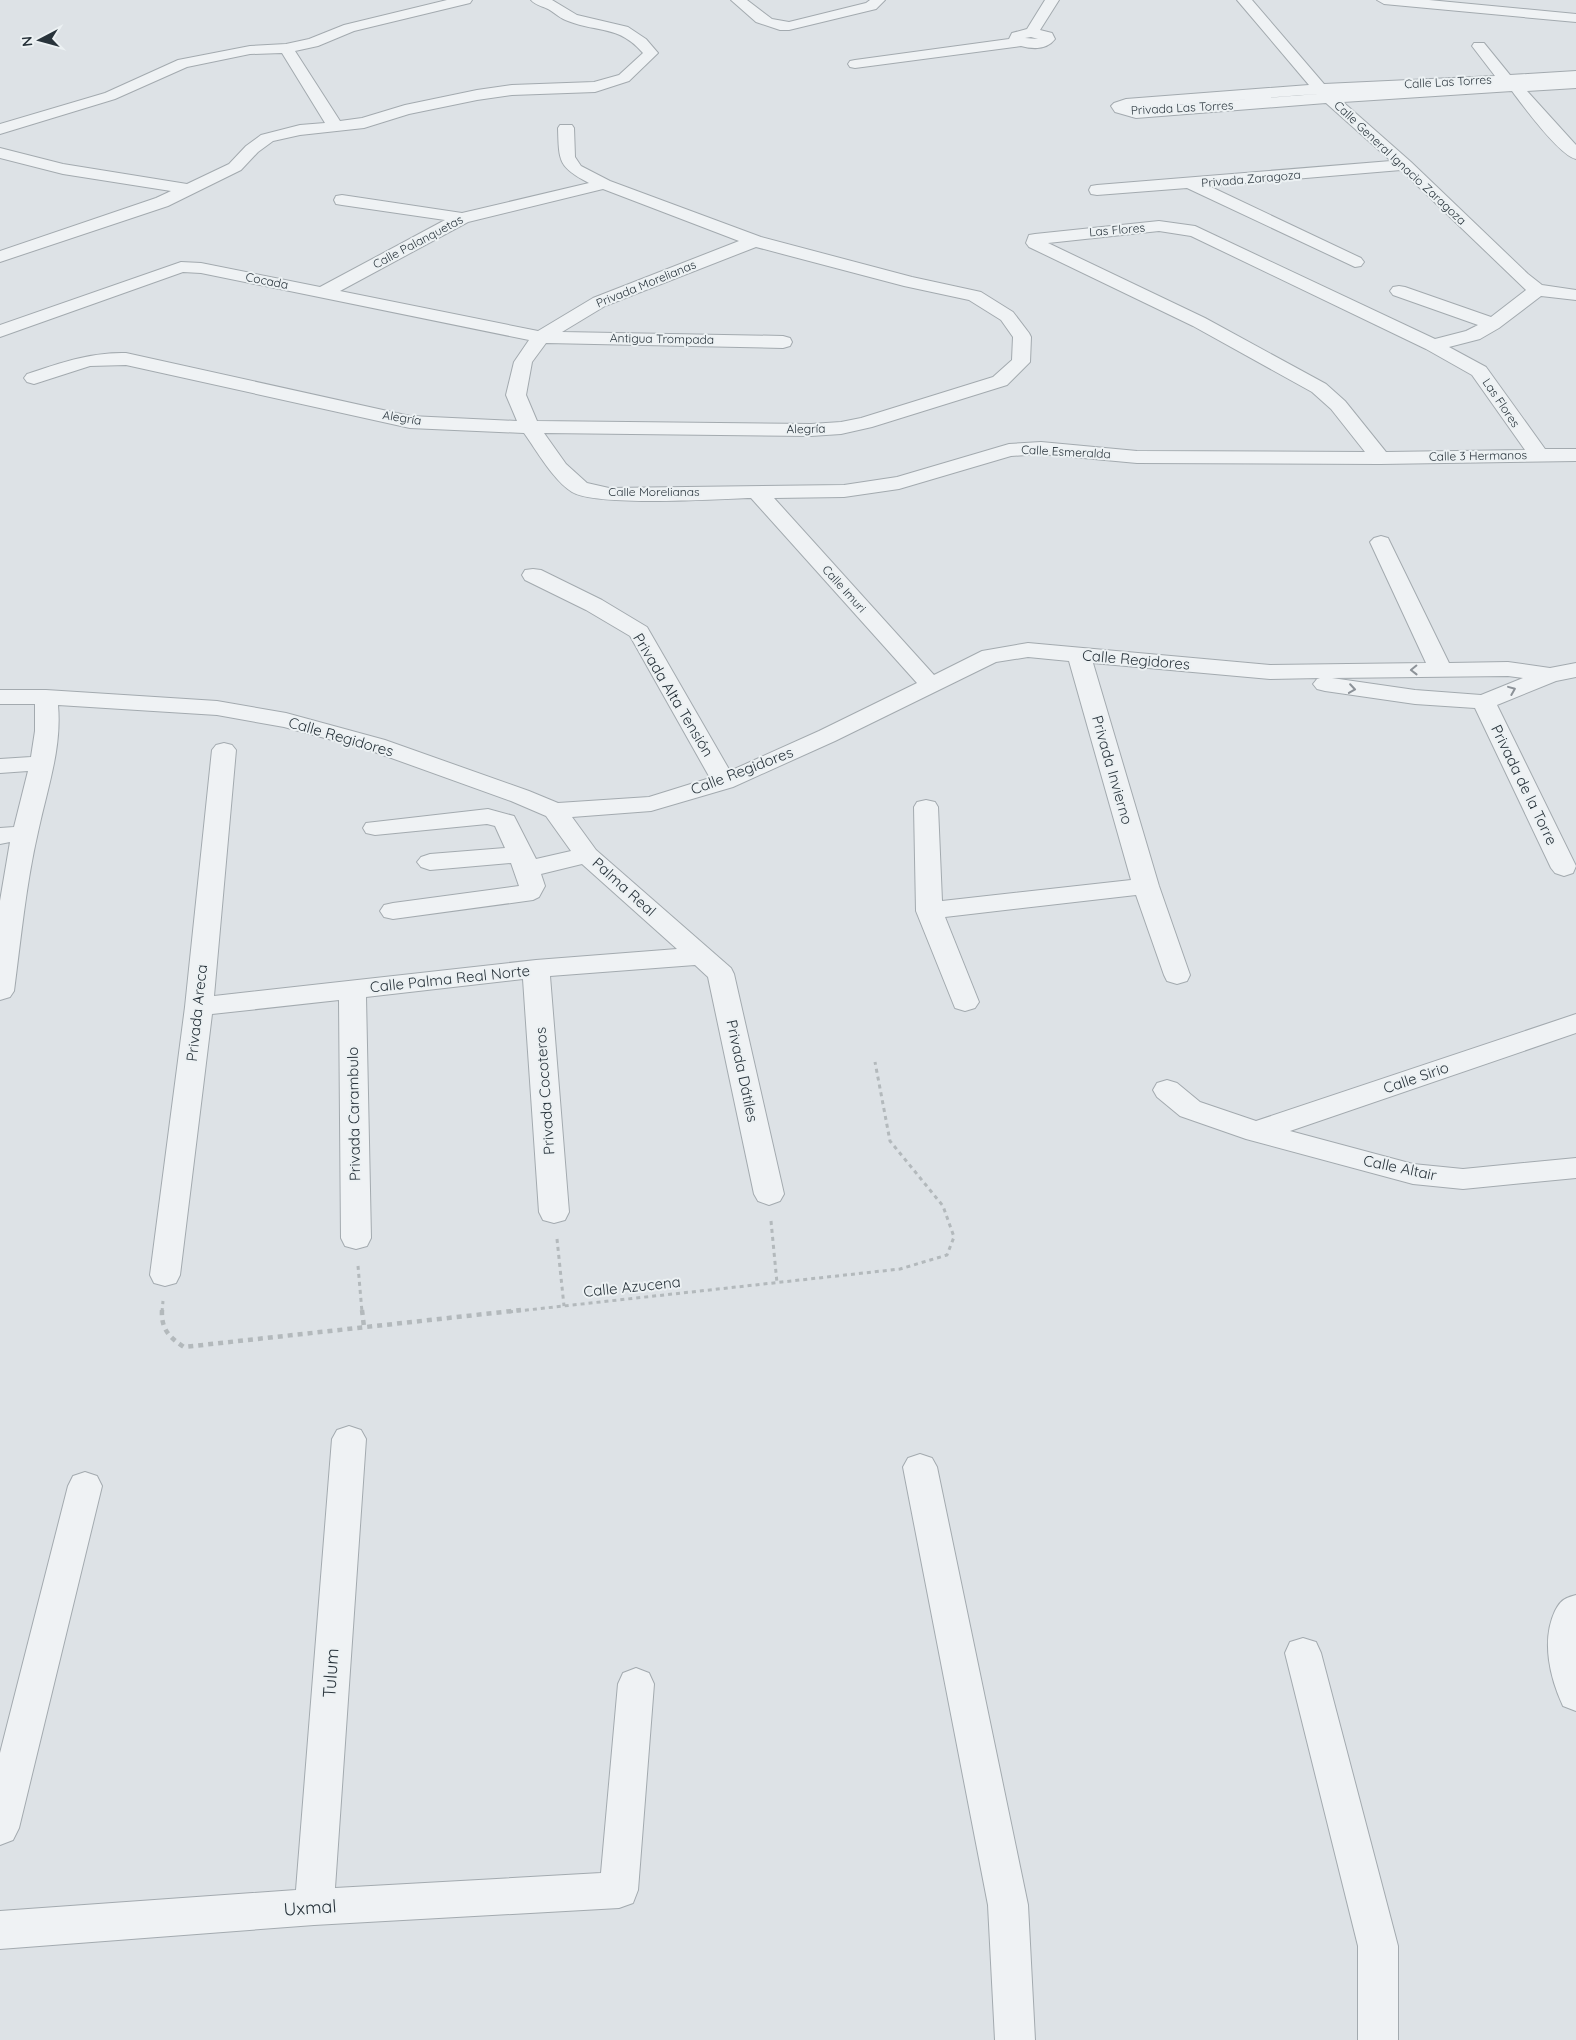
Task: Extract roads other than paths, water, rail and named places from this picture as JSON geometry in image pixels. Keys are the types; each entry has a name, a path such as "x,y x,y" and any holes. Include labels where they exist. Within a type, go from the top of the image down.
{"street":[{"path":"0,129 110,96 183,62 250,50 286,48 313,42 349,28 465,0"},
{"path":"0,257 162,202 235,167 252,149 267,138 300,130 364,123 405,110 503,91 595,87 624,78 651,53 642,40 622,28 572,18 544,1 538,0"},
{"path":"738,0 768,24 789,26 871,6 878,0"},
{"path":"855,64 1026,37 1052,0"},
{"name":"Calle General Ignacio Zaragoza","path":"1244,0 1324,93 1405,165 1537,290"},
{"path":"1384,0 1487,4 1576,18"},
{"path":"1479,46 1560,140 1576,154"},
{"path":"286,48 335,126"},
{"name":"Calle Las Torres","path":"1324,93 1510,82 1576,76"},
{"name":"Calle Las Torres","path":"1510,82 1576,83"},
{"name":"Privada Las Torres","path":"1324,93 1136,113 1126,112 1120,109 1119,106 1126,104 1324,93"},
{"name":"Alegría","path":"34,378 90,360 106,357 126,359 410,422 530,427 811,430 841,428 865,423 1000,381 1021,362 1022,337 1007,316 975,296 910,282 755,241 604,184 575,169 567,157 566,128"},
{"path":"0,153 63,169 190,189"},
{"name":"Privada Zaragoza","path":"1098,190 1191,184 1405,165"},
{"name":"Calle Palanquetas","path":"324,292 462,218 604,184"},
{"path":"1191,184 1355,262"},
{"path":"342,200 462,218"},
{"name":"Las Flores","path":"1380,458 1338,405 1319,388 1199,322 1035,243 1035,238 1159,226 1174,226 1195,231 1433,345 1479,371 1538,455"},
{"name":"Privada Morelianas","path":"541,337 599,302 755,241"},
{"name":"Cocada","path":"0,331 181,267 201,268 541,337"},
{"path":"1433,345 1473,334 1493,324 1537,290 1576,295"},
{"path":"1400,291 1493,324"},
{"name":"Antigua Trompada","path":"541,337 783,342"},
{"name":"Calle Morelianas","path":"541,337 523,362 516,395 530,427 559,468 580,488 609,494 756,492"},
{"name":"Calle Esmeralda","path":"756,492 844,490 899,483 1009,450 1041,448 1137,457 1380,458"},
{"name":"Calle 3 Hermanos","path":"1380,458 1576,455"},
{"name":"Calle Imuri","path":"756,492 932,686"},
{"path":"1381,542 1440,669"},
{"name":"Privada Alta Tensión","path":"533,575 594,605 639,632 724,782"},
{"name":"Calle Regidores","path":"0,697 46,697 217,708 286,720 377,745 520,796 555,812 651,804 724,782 827,736 990,656 1028,650 1270,672 1508,669 1568,673"},
{"name":"Privada Invierno","path":"1079,654 1146,886 1177,975"},
{"name":"Calle Regidores","path":"1270,672 1360,690 1415,697 1484,702 1568,673"},
{"path":"0,991 6,914 43,763 48,713 46,697"},
{"name":"Privada de la Torre","path":"1484,702 1564,868"},
{"name":"Privada Areca","path":"166,1276 199,1007 224,750"},
{"path":"0,766 43,763"},
{"path":"926,807 929,911 965,1002"},
{"name":"Palma Real","path":"555,812 587,855 701,956"},
{"path":"375,828 488,816 505,821 524,861 532,886 530,891 524,894 393,911"},
{"path":"0,836 25,833"},
{"path":"430,862 524,861 587,855"},
{"path":"929,911 1146,886"},
{"name":"Calle Palma Real Norte","path":"199,1007 536,969 701,956"},
{"name":"Privada Dátiles","path":"701,956 721,974 769,1194"},
{"name":"Privada Cocoteros","path":"536,969 554,1212"},
{"name":"Privada Carambulo","path":"352,990 356,1238"},
{"name":"Calle Sirio","path":"1256,1132 1576,1023"},
{"name":"Calle Altair","path":"1167,1090 1190,1109 1256,1132 1413,1174 1463,1179 1576,1168"},
{"name":"Tulum","path":"314,1907 349,1439"},
{"path":"920,1467 1008,1905 1015,2040"},
{"path":"0,1828 85,1486"},
{"path":"1576,1610 1571,1615 1564,1645 1576,1695"},
{"path":"1303,1653 1378,1946 1378,2040"},
{"name":"Uxmal","path":"0,1930 314,1907 620,1890 636,1684"}]}
